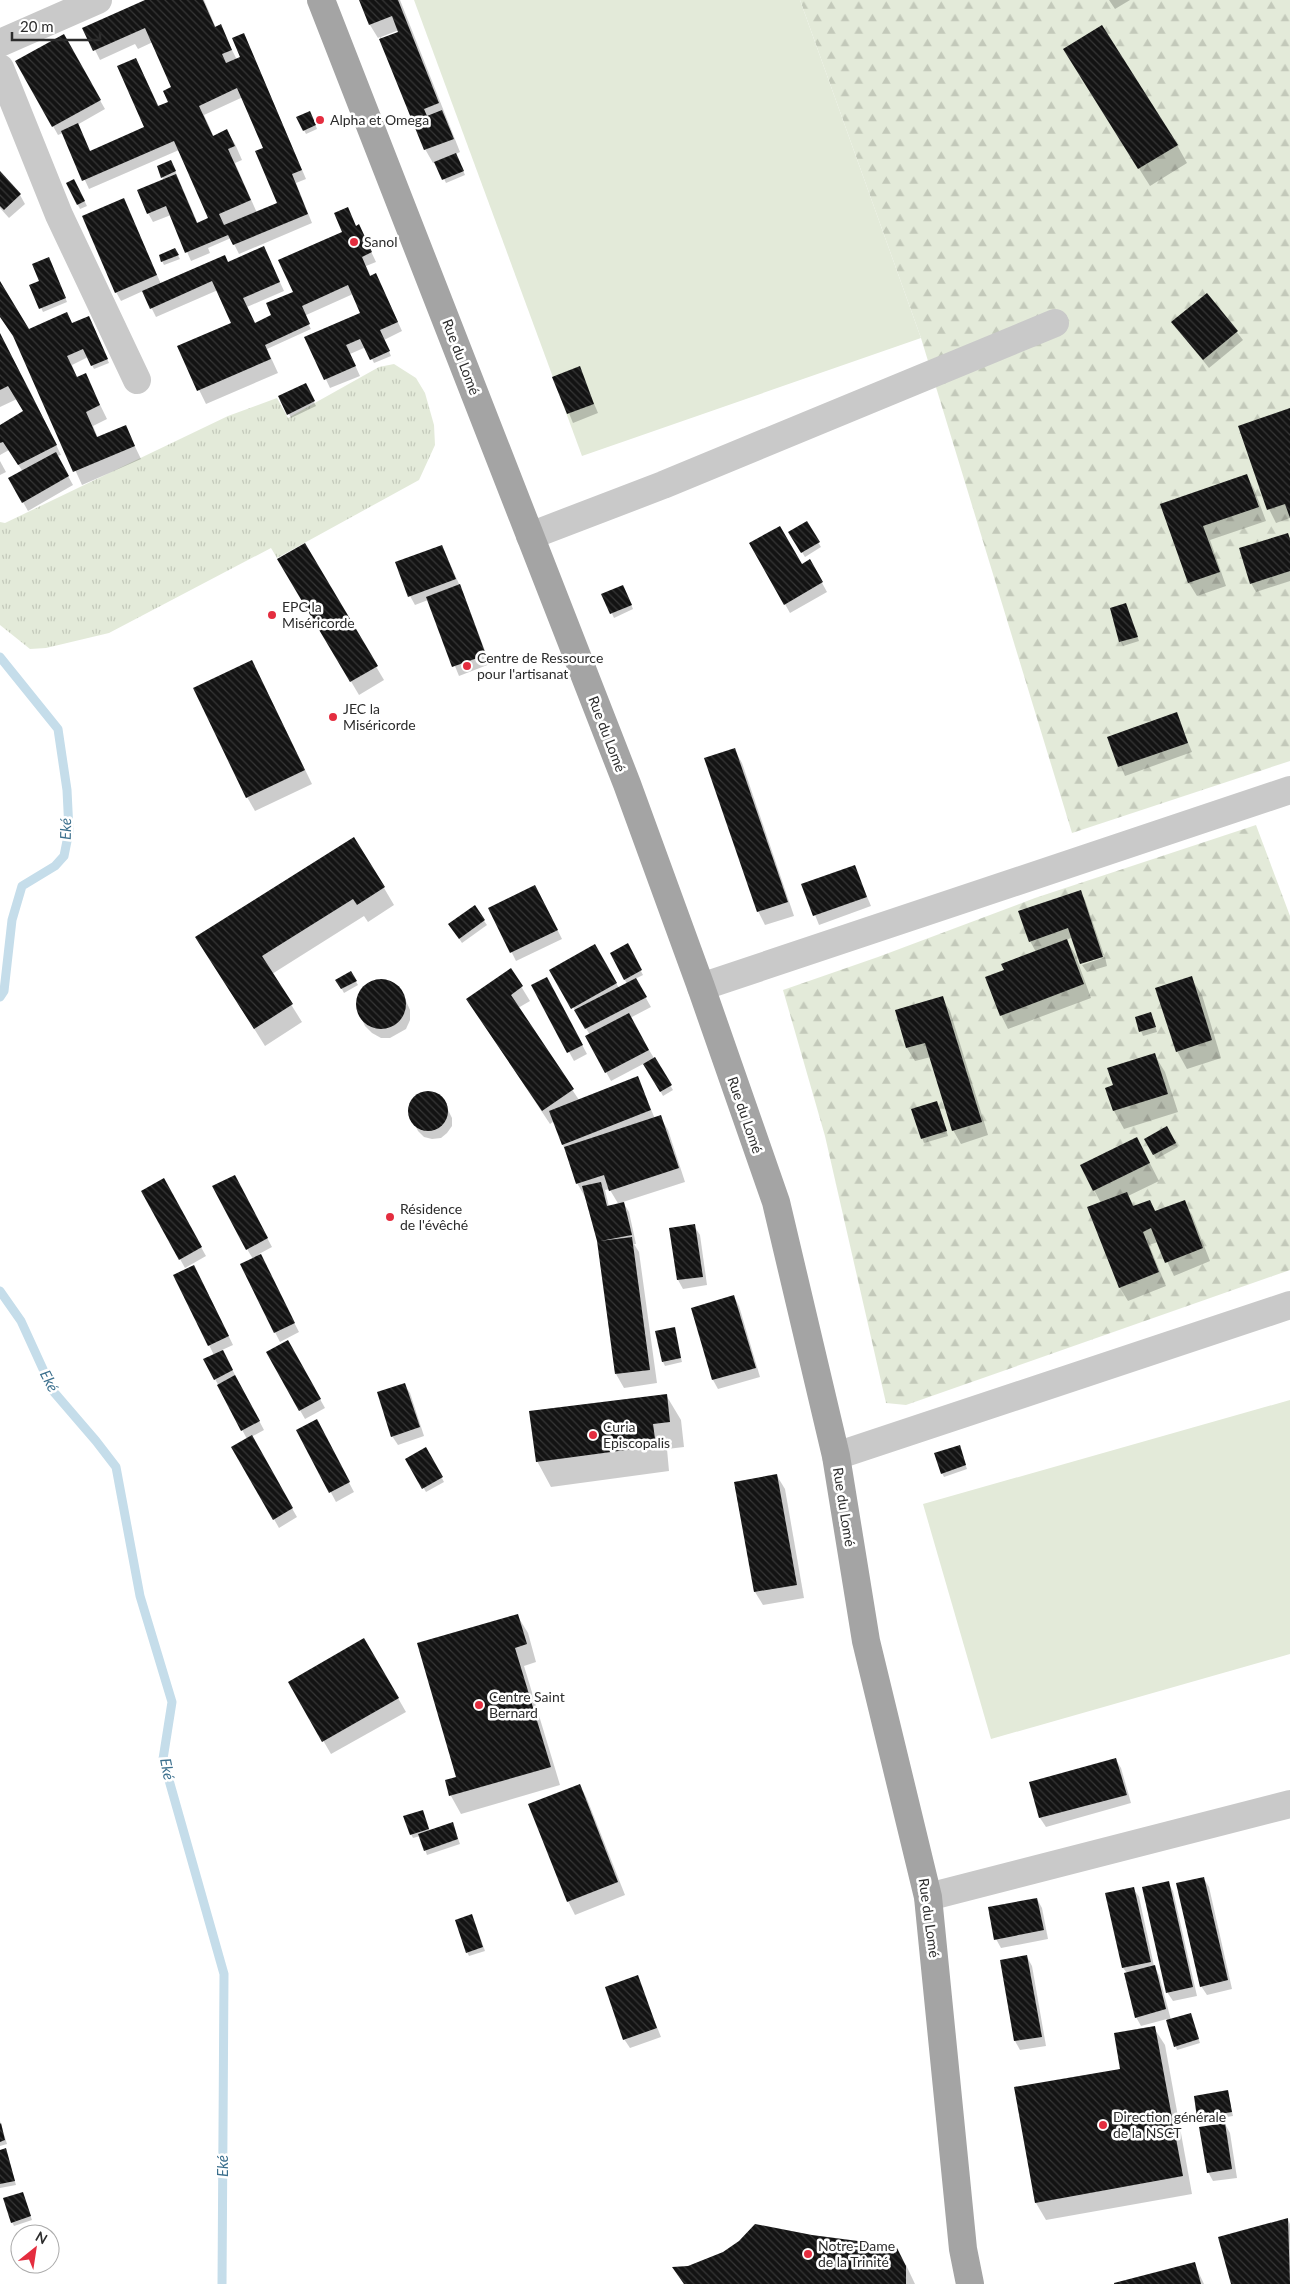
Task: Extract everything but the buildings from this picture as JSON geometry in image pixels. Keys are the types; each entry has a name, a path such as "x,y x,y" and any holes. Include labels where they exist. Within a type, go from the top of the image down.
{"main road":[{"name":"Rue du Lomé","path":"321,0 627,784 701,987 776,1202 836,1456 866,1641 928,1897 963,2249 970,2284"}],"street":[{"path":"0,43 98,0"},
{"path":"0,68 60,215 137,380"},
{"path":"530,536 662,485 1055,324"},
{"path":"701,987 1290,790"},
{"path":"836,1456 1290,1305"},
{"path":"928,1897 1290,1804"}],"green space":[{"path":"414,0 800,0 921,338 582,456"},
{"path":"800,0 1290,0 1290,761 1072,833 921,338"},
{"path":"394,364 416,378 425,393 434,425 435,445 419,480 277,558 271,548 109,633 46,648 30,649 0,625 0,522 5,523 228,416 277,398 288,418 379,367"},
{"path":"1256,825 1290,916 1290,1270 906,1405 886,1403 825,1136 783,990 878,957 1035,898"},
{"path":"1290,1400 1290,1654 991,1739 923,1504"}],"waterway":[{"name":"Eké","path":"0,657 58,729 67,790 69,831 64,856 55,866 22,886 12,920 4,991 0,997"},
{"name":"Eké","path":"0,1291 21,1321 53,1391 116,1467 140,1596 172,1702 163,1759 224,1974 222,2284"}],"place":[{"name":"Alpha et Omega","path":"320,120"},
{"name":"Sanol","path":"354,242"},
{"name":"EPC la Miséricorde","path":"272,615"},
{"name":"Centre de Ressource pour l'artisanat","path":"467,666"},
{"name":"JEC la Miséricorde","path":"333,717"},
{"name":"Résidence de l'évêché","path":"390,1217"},
{"name":"Curia Episcopalis","path":"593,1435"},
{"name":"Centre Saint Bernard","path":"479,1705"},
{"name":"Direction générale de la NSCT","path":"1103,2125"},
{"name":"Notre-Dame de la Trinité","path":"808,2254"}]}
